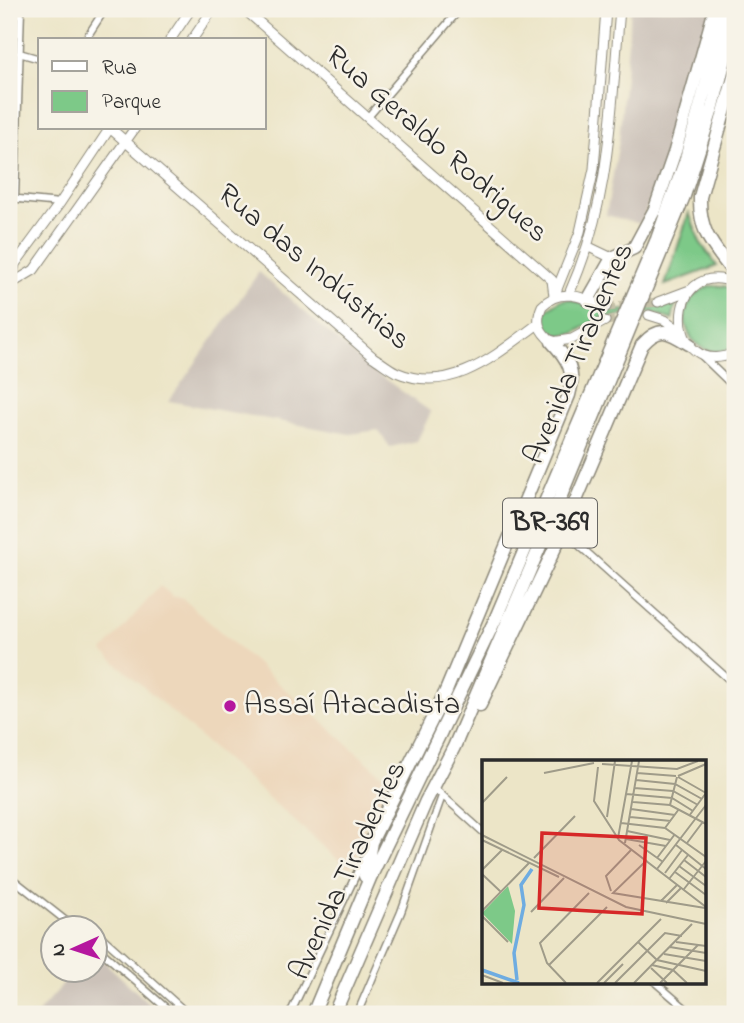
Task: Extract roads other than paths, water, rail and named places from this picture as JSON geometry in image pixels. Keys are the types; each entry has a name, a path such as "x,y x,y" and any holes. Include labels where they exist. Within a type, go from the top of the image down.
{"highway":[{"path":"588,300 612,258 634,248 655,209 683,127 715,9"},
{"name":"Avenida Tiradentes","path":"313,1014 370,877 495,620 657,239 689,150 727,9"},
{"name":"Avenida Tiradentes","path":"334,1014 438,791 684,196 713,106 735,20"},
{"path":"735,74 700,197 700,212 711,243 735,275"},
{"path":"454,747 482,701 563,531 642,345 652,334 663,331 689,342"},
{"path":"360,904 371,842 446,691 569,395 572,383 569,362 552,342"},
{"path":"446,691 495,620"}],"street":[{"path":"21,9 12,198 60,203"},
{"path":"86,38 105,9"},
{"path":"171,38 191,9"},
{"path":"193,38 213,9"},
{"name":"Rua Geraldo Rodrigues","path":"244,9 552,280 554,296"},
{"path":"368,117 460,9"},
{"path":"605,321 572,339 552,342 541,333 538,324 542,306 554,296 580,232 595,158 606,9"},
{"path":"569,294 589,247 607,167 620,9"},
{"path":"19,53 38,58"},
{"path":"10,283 15,264 109,130"},
{"name":"Rua das Indústrias","path":"112,130 373,358 396,372 429,379 464,374 538,324"},
{"path":"10,283 34,270 134,130"},
{"path":"595,158 607,167"},
{"path":"589,247 612,258"},
{"path":"658,302 712,279 735,283"},
{"path":"692,289 680,309 689,342 718,357 735,353"},
{"path":"554,296 569,294 606,307"},
{"path":"649,315 665,320 735,388"},
{"path":"563,531 735,685"},
{"path":"357,1014 401,912 438,791 482,831"},
{"path":"290,1014 371,842"},
{"path":"9,876 58,914"},
{"path":"108,942 188,1014"},
{"path":"108,957 173,1014"},
{"path":"657,984 692,1014"}],"tunnel":[{"path":"606,307 658,302"},
{"path":"605,321 649,315"}],"place":[{"name":"Assaí Atacadista","path":"230,706"}]}
